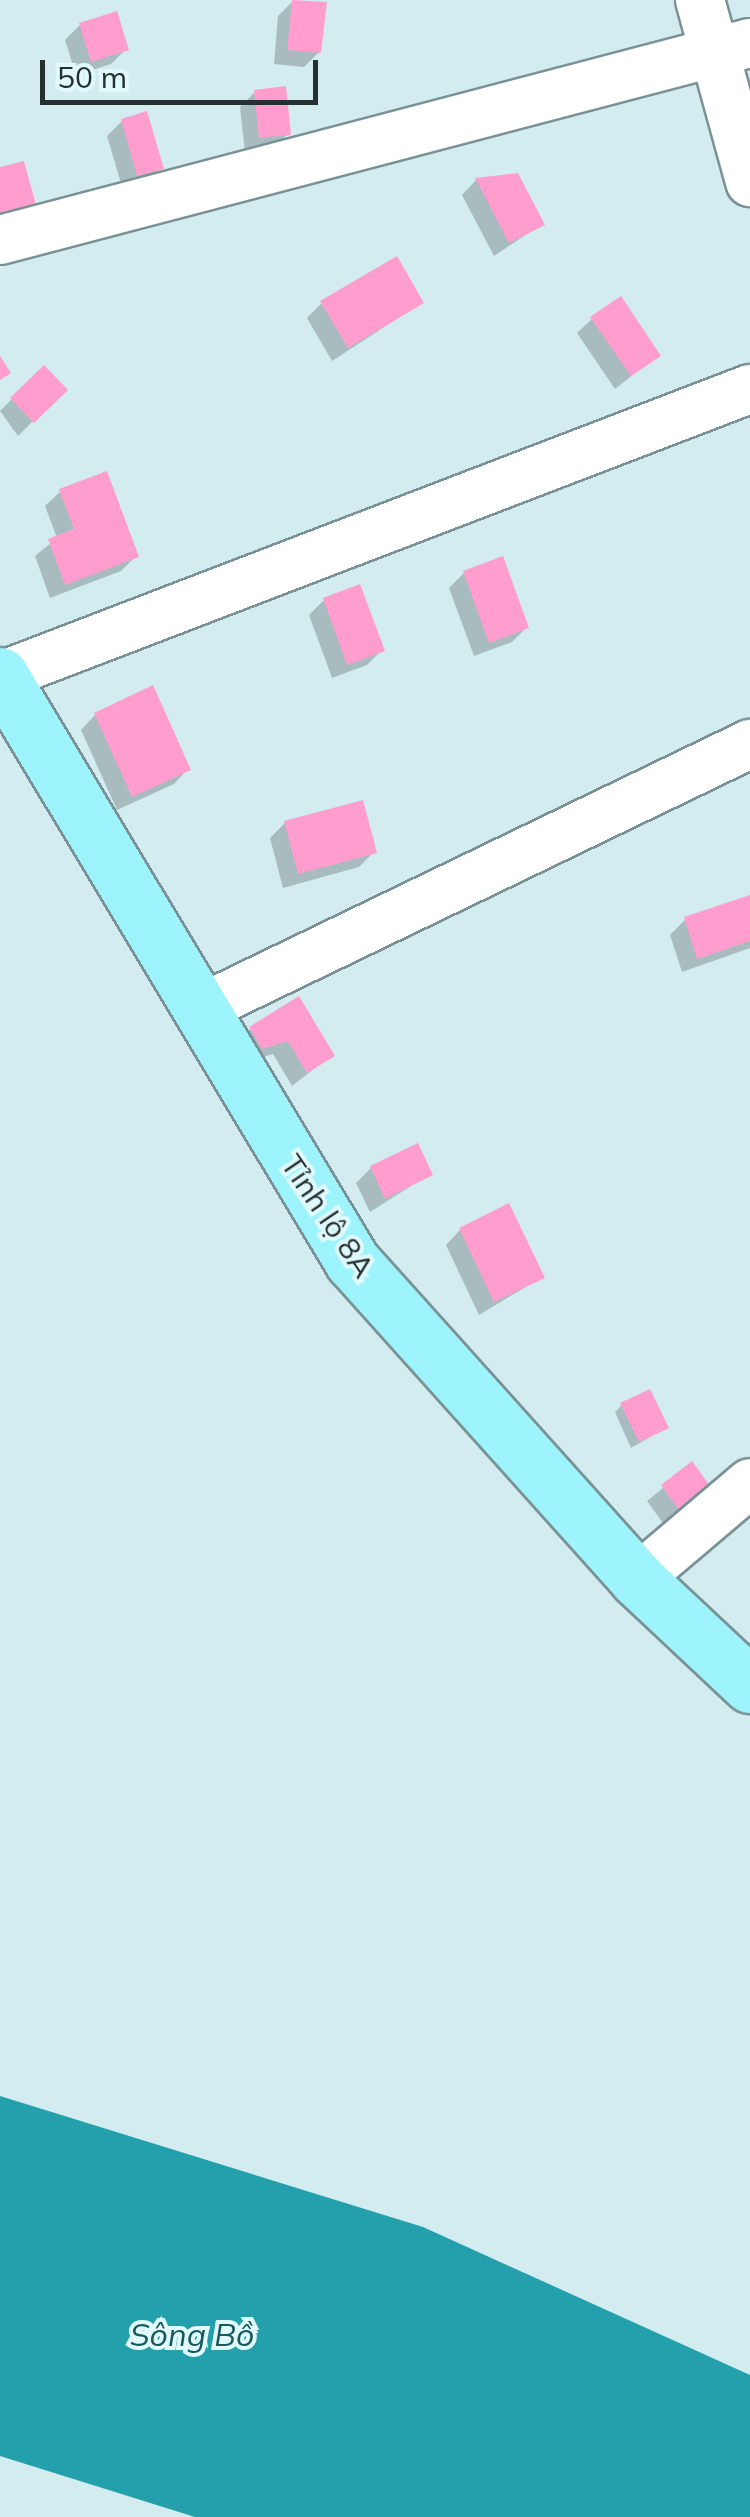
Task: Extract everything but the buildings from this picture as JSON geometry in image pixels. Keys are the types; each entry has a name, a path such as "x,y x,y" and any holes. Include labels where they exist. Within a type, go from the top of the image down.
{"main road":[{"name":"Tỉnh lộ 8A","path":"0,675 352,1261 637,1579 750,1685"}],"street":[{"path":"700,0 732,48 750,182"},
{"path":"0,240 732,48"},
{"path":"0,675 750,389"},
{"path":"198,1010 750,744"},
{"path":"637,1579 750,1482"}],"water":[{"name":"Sông Bồ","path":"0,2096 423,2227 750,2375 750,2517 195,2517 0,2456"}]}
